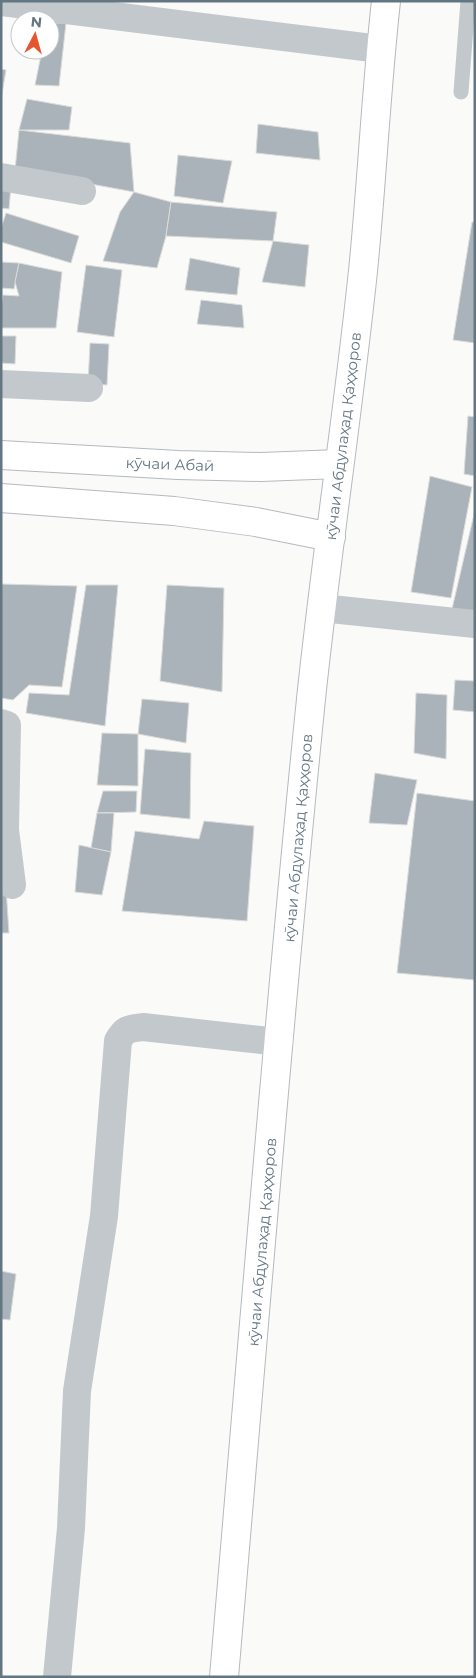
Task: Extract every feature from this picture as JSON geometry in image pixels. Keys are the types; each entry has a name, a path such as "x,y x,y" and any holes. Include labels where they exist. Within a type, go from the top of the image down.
{"main road":[{"name":"кӯчаи Абдулаҳад Қаҳҳоров","path":"224,1677 278,1042 321,608 363,268 380,49 386,1"},
{"name":"кӯчаи Абаӣ","path":"1,455 188,466 261,467 339,464"},
{"path":"1,498 174,511 256,522 331,537"}],"street":[{"path":"1,2 380,49"},
{"path":"1,177 82,191"},
{"path":"1,384 90,388"},
{"path":"321,608 475,624"},
{"path":"1,724 7,725 5,830 12,885"},
{"path":"57,1677 71,1528 77,1392 104,1216 118,1041 122,1033 129,1029 143,1027 278,1042"}],"lane":[{"path":"460,92 468,1"}],"building":[{"path":"60,23 66,23 59,86 35,85 40,60 60,60"},
{"path":"1,69 6,70 1,100"},
{"path":"27,99 72,107 69,130 19,130"},
{"path":"258,124 318,132 320,160 256,153"},
{"path":"19,130 130,143 134,192 15,170"},
{"path":"178,155 232,161 223,203 174,196"},
{"path":"1,184 11,185 9,209 1,208"},
{"path":"134,192 171,202 166,236 157,268 103,261 120,212"},
{"path":"171,202 277,212 273,241 166,236"},
{"path":"6,213 79,236 71,263 1,242 1,228"},
{"path":"472,222 475,222 475,343 453,340"},
{"path":"273,241 309,245 305,287 262,282"},
{"path":"190,258 240,268 237,295 185,290"},
{"path":"1,262 19,263 14,289 1,288"},
{"path":"19,263 62,272 56,328 1,328 3,295 19,296 15,282"},
{"path":"86,265 122,270 114,337 77,332"},
{"path":"201,300 242,305 244,328 197,324"},
{"path":"1,336 16,336 15,364 1,363"},
{"path":"90,343 109,344 107,385 88,384"},
{"path":"468,416 475,417 475,476 464,474"},
{"path":"430,476 472,487 451,598 411,592"},
{"path":"475,510 475,612 452,609"},
{"path":"1,584 77,586 62,687 29,685 13,700 1,698"},
{"path":"86,585 118,585 105,726 26,713 29,693 69,695"},
{"path":"167,585 224,588 222,692 160,681"},
{"path":"455,680 475,681 475,712 453,710"},
{"path":"416,693 447,695 446,759 414,753"},
{"path":"142,699 189,703 186,743 138,734"},
{"path":"102,733 138,734 138,786 97,785"},
{"path":"145,749 191,753 190,819 140,814"},
{"path":"375,773 417,780 407,825 369,823"},
{"path":"103,791 137,791 136,812 97,813"},
{"path":"417,793 475,801 475,980 397,973"},
{"path":"97,813 114,813 111,852 91,848"},
{"path":"204,821 254,826 247,921 122,911 135,831 199,839"},
{"path":"79,845 111,852 102,895 75,892"},
{"path":"1,857 4,857 9,933 1,933"},
{"path":"1,1271 16,1274 10,1320 1,1319"}]}
